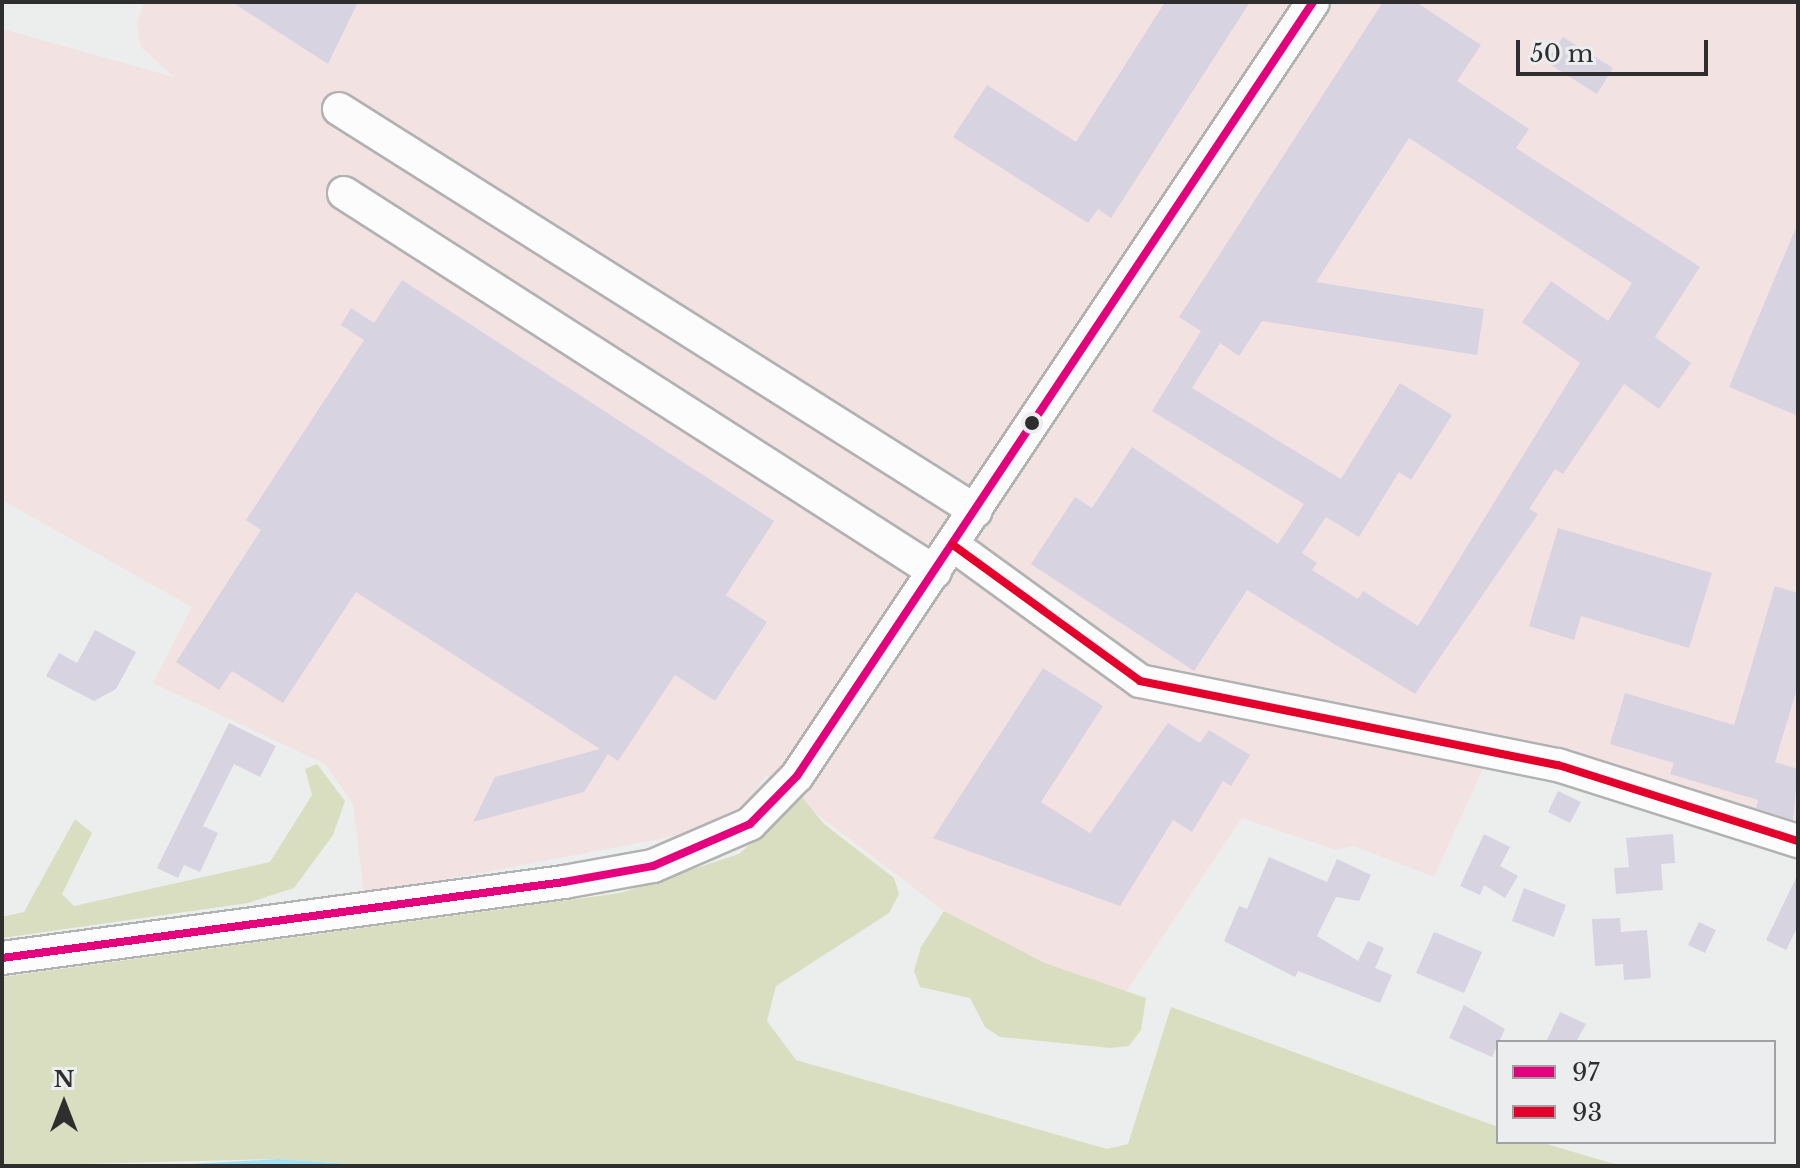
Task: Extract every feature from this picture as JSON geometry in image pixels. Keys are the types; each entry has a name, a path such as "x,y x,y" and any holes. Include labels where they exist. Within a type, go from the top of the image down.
{"street":[{"path":"2,958 453,901 653,866 712,846 783,794 976,511 1313,2"},
{"path":"339,109 976,511"},
{"path":"344,193 935,572"},
{"path":"953,545 1140,681 1558,765 1798,841"}],"shaded area":[{"path":"144,2 1798,2 1798,833 1496,739 1434,877 1354,846 1336,850 1242,818 1126,992 1045,963 944,911 766,775 749,802 686,834 364,895 353,804 325,764 153,683 192,607 2,500 2,29 174,77 141,47 137,23"}],"green space":[{"path":"317,764 345,801 333,835 294,888 248,903 2,938 2,917 24,912 75,819 92,833 62,894 74,906 270,862 312,795 305,769"},
{"path":"802,797 824,824 894,878 899,894 889,913 776,986 767,1021 796,1060 1107,1149 1128,1144 1171,1007 1496,1126 1496,1144 1547,1144 1621,1166 379,1166 278,1159 2,1166 2,977 620,893 739,854"},
{"path":"944,911 1045,963 1146,998 1141,1030 1129,1046 1110,1048 1000,1037 985,1027 970,998 920,987 914,971 921,947"}],"water":[{"path":"278,1159 379,1166 157,1166"}],"building":[{"path":"232,2 358,2 328,64"},
{"path":"1165,2 1250,2 1111,218 1098,209 1088,223 953,137 987,85 1076,142"},
{"path":"1383,2 1416,2 1481,45 1457,81 1529,129 1516,148 1700,267 1655,337 1691,363 1659,409 1624,384 1563,474 1555,469 1529,509 1538,514 1415,694 1247,590 1194,671 1031,564 1075,497 1092,508 1132,447 1278,544 1304,504 1152,411 1201,331 1179,317","holes":["1409,138 1632,283 1608,321 1551,281 1522,322 1580,363 1418,626 1363,591 1358,599 1312,570 1317,563 1302,553 1326,517 1359,537 1399,472 1411,480 1452,415 1400,383 1341,479 1192,388 1220,343 1239,356 1262,321 1477,355 1484,309 1316,282"]},
{"path":"1563,37 1613,68 1597,94 1546,62"},
{"path":"1798,223 1798,416 1729,387"},
{"path":"402,280 774,521 726,595 767,622 715,701 675,675 618,761 608,754 584,792 473,822 495,777 600,749 356,592 283,703 232,671 219,690 176,662 261,530 246,520 364,340 341,325 351,308 374,323"},
{"path":"1558,528 1712,573 1689,648 1581,616 1574,640 1529,626"},
{"path":"1775,586 1798,593 1798,685 1775,762 1798,769 1793,820 1756,808 1758,800 1670,774 1674,763 1610,744 1625,693 1734,725"},
{"path":"95,630 136,652 116,689 94,701 46,676 59,653 77,663"},
{"path":"1043,668 1103,706 1041,802 1090,833 1168,723 1200,743 1209,730 1250,755 1231,786 1223,781 1192,832 1173,820 1120,906 933,838"},
{"path":"229,723 276,746 260,777 234,764 203,826 218,833 200,872 184,865 178,878 157,868"},
{"path":"1558,791 1581,802 1570,823 1548,812"},
{"path":"1484,834 1510,847 1500,866 1518,876 1505,898 1484,885 1480,895 1460,886"},
{"path":"1673,834 1675,863 1661,864 1663,890 1616,894 1614,868 1629,867 1626,838"},
{"path":"1269,857 1327,882 1337,859 1371,875 1359,901 1336,897 1317,936 1358,961 1368,941 1384,948 1375,968 1392,975 1380,1003 1298,971 1295,977 1224,941 1239,906 1247,909"},
{"path":"1798,874 1798,926 1786,950 1766,940"},
{"path":"1524,888 1566,905 1554,937 1512,921"},
{"path":"1620,918 1621,932 1647,930 1651,978 1624,980 1623,964 1595,966 1592,919"},
{"path":"1699,922 1716,930 1705,953 1688,945"},
{"path":"1434,932 1482,952 1464,993 1416,973"},
{"path":"1464,1005 1505,1029 1500,1040 1496,1040 1492,1057 1449,1038"},
{"path":"1560,1012 1586,1024 1577,1040 1547,1040"}],"transit line":[{"name":"97","path":"2,958 564,882 653,866 750,824 797,776 1313,2"},
{"name":"93","path":"953,545 1140,681 1558,765 1798,841"}]}
